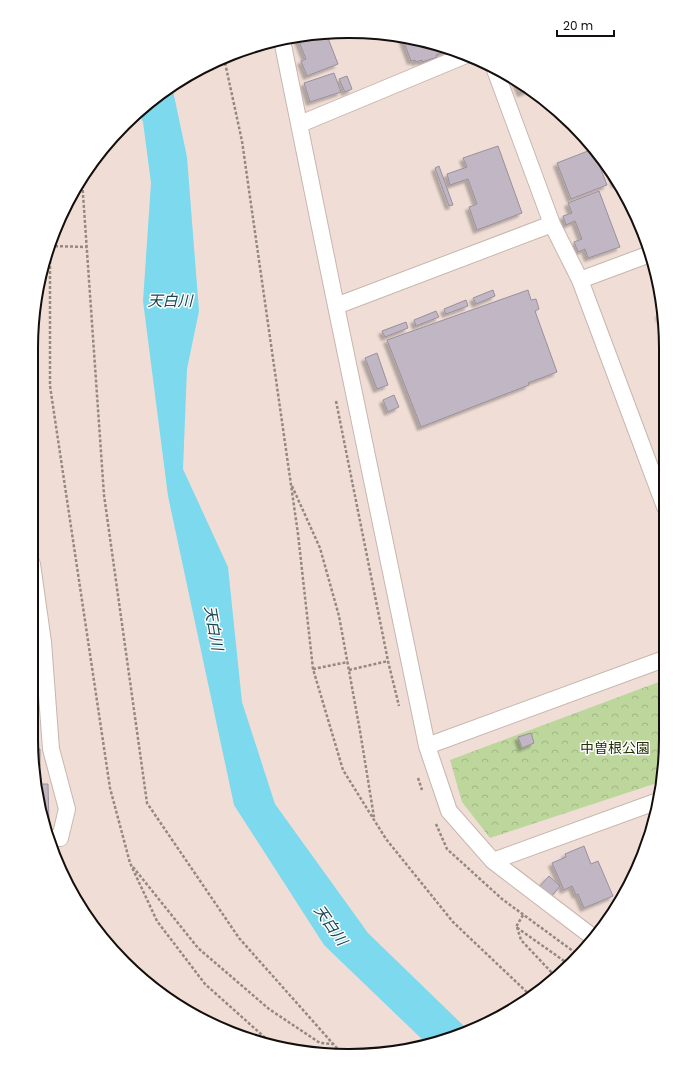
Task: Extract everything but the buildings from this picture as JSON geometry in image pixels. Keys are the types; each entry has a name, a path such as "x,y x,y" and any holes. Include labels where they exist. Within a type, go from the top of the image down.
{"street":[{"path":"283,45 427,746 449,811 493,861 589,934"},
{"path":"300,124 458,58"},
{"path":"497,76 552,224 580,280 659,493"},
{"path":"336,306 552,224"},
{"path":"580,280 645,256"},
{"path":"38,607 43,642 51,749 67,809 60,838 54,838"},
{"path":"427,746 659,661"},
{"path":"493,861 652,803"}],"path":[{"path":"225,64 242,142 298,534 313,669 343,770 386,839 453,922 527,993"},
{"path":"83,189 104,495 147,803 240,938 337,1048"},
{"path":"55,246 87,247"},
{"path":"50,264 50,386 110,788 130,863 157,921 205,984 264,1037"},
{"path":"291,483 320,548 340,616 374,820"},
{"path":"349,670 388,661"},
{"path":"313,669 348,662"},
{"path":"130,863 198,948 269,1009 320,1043 333,1044"},
{"path":"523,914 516,926 521,940 552,973"},
{"path":"516,926 565,961"}],"green space":[{"name":"中曽根公園","path":"659,682 659,738 655,784 490,838 462,802 450,760"}],"water":[{"name":"天白川","path":"173,92 187,157 199,311 187,369 183,469 228,567 242,702 275,804 368,933 464,1026 448,1033 422,1040 324,945 234,805 168,496 143,301 151,183 143,122 141,118"}]}
